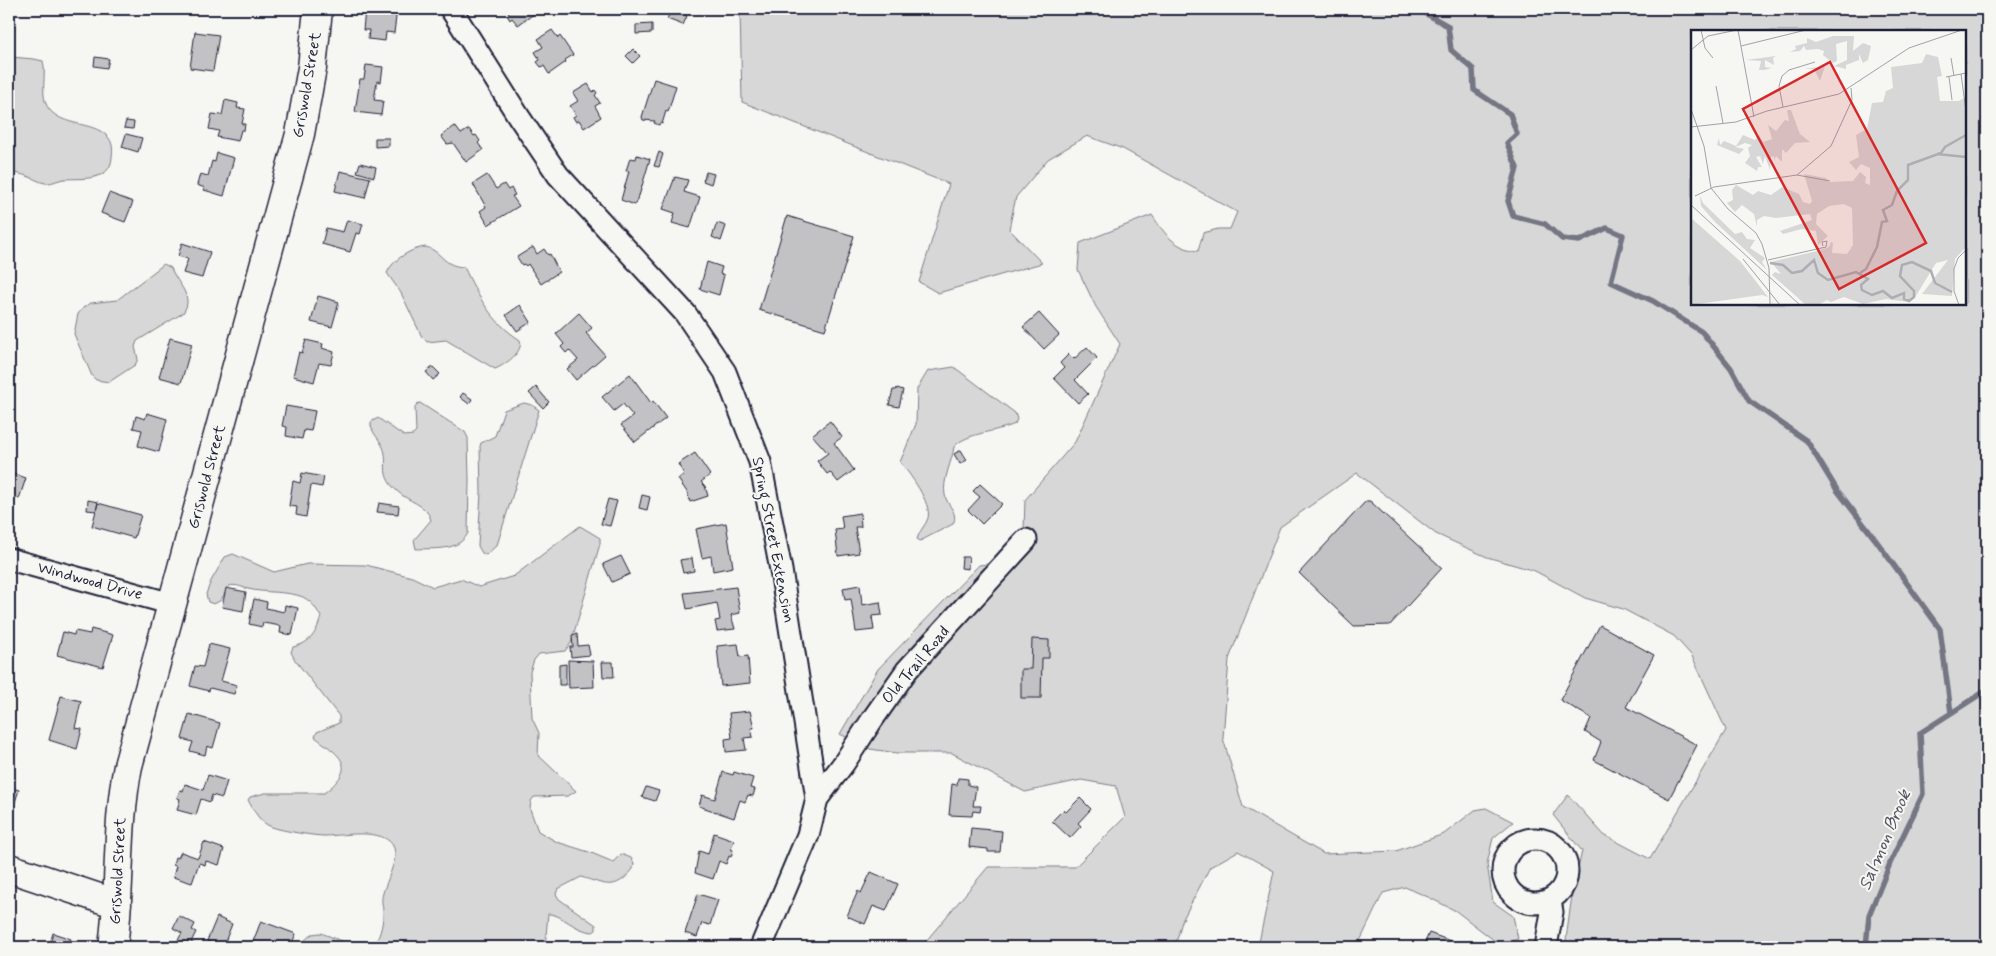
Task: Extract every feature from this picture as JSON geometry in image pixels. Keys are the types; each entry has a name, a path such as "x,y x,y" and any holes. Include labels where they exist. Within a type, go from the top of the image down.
{"main road":[{"name":"Griswold Street","path":"113,947 124,784 300,134 312,68 318,9"},
{"path":"9,868 117,904"}],"street":[{"name":"Spring Street Extension","path":"451,9 558,175 685,313 725,372 760,462 781,570 816,799 808,835 761,947"},
{"name":"Old Trail Road","path":"816,799 844,763 908,670 1026,540"},
{"name":"Windwood Drive","path":"9,559 172,604"},
{"path":"1546,947 1552,912 1550,900"}],"shaded area":[{"path":"740,9 1987,9 1987,947 1565,947 1572,895 1582,851 1553,815 1568,795 1604,835 1650,859 1726,730 1692,656 1674,636 1623,609 1585,598 1535,571 1487,557 1436,534 1357,473 1280,527 1229,659 1223,738 1243,807 1324,854 1396,851 1444,834 1475,810 1486,808 1513,822 1493,838 1487,864 1493,902 1513,916 1518,939 1500,945 1456,911 1405,887 1383,893 1361,939 1354,947 1258,947 1274,871 1238,851 1210,867 1182,921 1175,947 914,947 926,941 988,867 1075,867 1125,817 1116,786 1081,780 1025,792 952,753 897,753 870,749 840,734 878,669 979,565 1023,560 1025,500 1075,442 1120,344 1096,307 1078,270 1080,243 1152,215 1166,234 1176,243 1198,251 1203,233 1218,229 1230,229 1237,212 1123,149 1087,136 1048,159 1016,197 1009,229 1042,263 938,293 919,282 949,184 742,102"},
{"path":"11,57 43,61 44,98 49,109 62,119 94,128 109,138 112,154 107,171 94,177 64,179 47,183 25,175 9,172 9,61"},
{"path":"426,247 432,249 447,262 464,267 475,289 493,317 520,340 519,349 513,358 495,369 446,340 427,342 422,337 401,293 387,273 394,263 404,255"},
{"path":"164,264 171,268 184,290 187,301 183,313 137,341 135,347 138,359 135,365 109,382 96,380 92,376 74,334 78,314 91,303 117,300"},
{"path":"954,367 1015,413 1017,419 1015,424 973,436 959,442 954,447 944,489 946,499 955,516 953,524 920,541 917,539 918,536 928,518 927,504 919,488 900,462 916,424 917,389 928,371"},
{"path":"420,403 465,432 468,438 468,533 458,543 445,548 416,549 414,540 431,520 426,510 401,495 387,479 384,451 371,425 371,422 378,418 404,436 413,435 416,432 415,407"},
{"path":"524,403 532,405 539,410 497,545 486,555 482,553 478,546 481,492 480,446 481,443 495,436 504,410"},
{"path":"580,526 600,538 600,544 571,643 565,651 539,654 534,660 530,672 532,718 539,733 538,755 576,791 568,796 534,797 531,801 530,809 538,831 557,842 613,862 621,854 631,858 634,863 633,869 621,881 615,883 603,884 581,877 558,889 556,894 559,899 596,925 596,930 593,932 580,929 558,916 548,914 545,947 373,947 383,919 382,896 395,857 392,844 376,835 320,836 277,829 261,820 248,800 250,797 265,793 324,793 341,776 343,768 338,756 315,737 317,732 339,723 339,716 295,660 291,652 293,647 304,643 312,636 321,617 314,606 303,597 236,586 229,586 221,600 214,604 208,602 206,594 211,581 225,557 233,554 274,572 307,564 366,565 412,577 433,587 461,579 479,587 514,576"},
{"path":"320,933 358,947 297,947 312,934"}],"building":[{"path":"375,9 397,9 394,33 386,32 385,41 368,39 369,30 363,30 365,10 375,11"},
{"path":"506,9 530,9 534,14 518,25 512,18 510,20"},
{"path":"671,10 687,16 683,25 667,19"},
{"path":"652,24 652,33 636,34 636,25"},
{"path":"552,30 558,38 560,36 573,55 549,74 544,66 541,67 537,62 540,60 535,52 543,47 538,39"},
{"path":"195,32 219,35 213,71 190,68"},
{"path":"633,49 640,56 633,63 626,56"},
{"path":"95,57 109,59 107,68 94,66"},
{"path":"366,65 383,67 381,82 377,81 374,100 383,101 381,115 355,112 360,79 364,79"},
{"path":"654,79 676,86 668,112 666,111 662,124 660,123 659,125 654,123 655,121 643,120 642,117"},
{"path":"588,84 593,92 595,90 597,93 595,95 600,103 595,106 601,117 584,128 579,120 576,122 573,117 576,115 570,106 578,101 573,93"},
{"path":"225,100 238,103 237,108 245,109 242,124 245,124 244,130 241,130 238,141 217,137 219,131 209,129 212,114 222,115"},
{"path":"126,121 134,122 133,129 124,128"},
{"path":"455,126 461,134 469,129 474,136 476,135 480,141 478,143 483,150 466,162 453,143 447,144 441,136"},
{"path":"126,134 142,138 138,152 122,147"},
{"path":"375,138 389,138 389,146 375,147"},
{"path":"659,152 663,154 659,167 654,166"},
{"path":"217,153 234,158 224,196 204,190 205,188 197,185 200,174 208,176 212,161 215,162"},
{"path":"637,155 650,159 635,205 621,200 629,171 626,171 630,158 636,159"},
{"path":"360,163 376,167 374,177 357,172"},
{"path":"340,171 370,178 365,198 335,191"},
{"path":"706,172 714,174 711,184 703,181"},
{"path":"487,175 496,189 504,184 508,190 511,188 515,195 512,196 519,206 488,225 480,211 486,207 473,184"},
{"path":"675,177 688,180 684,192 700,197 690,228 672,223 675,213 663,209"},
{"path":"109,193 133,202 125,222 101,213"},
{"path":"787,216 854,236 825,330 759,310"},
{"path":"347,220 363,224 360,234 356,233 350,252 322,244 326,228 343,232"},
{"path":"717,223 726,226 721,241 712,237"},
{"path":"182,243 210,252 202,278 183,273 188,259 178,256"},
{"path":"533,247 537,254 544,249 548,255 550,254 559,272 541,284 528,264 526,266 522,265 517,257"},
{"path":"707,262 722,267 720,274 724,275 719,295 700,289"},
{"path":"318,296 339,302 332,327 311,322"},
{"path":"520,305 531,322 517,331 506,315"},
{"path":"579,313 592,328 586,333 605,355 576,380 567,369 578,360 569,350 566,353 561,347 564,344 556,334"},
{"path":"1039,313 1059,335 1044,349 1023,327"},
{"path":"170,338 192,344 181,383 159,377"},
{"path":"306,340 323,344 322,348 334,352 331,365 319,363 314,382 293,376 299,352 302,353"},
{"path":"1087,347 1097,358 1075,380 1088,394 1078,403 1054,378 1064,368 1060,363 1069,354 1074,359"},
{"path":"433,367 440,374 433,380 426,372"},
{"path":"630,374 651,403 653,401 666,418 635,442 621,425 633,416 623,404 614,411 602,397"},
{"path":"536,387 549,402 543,408 529,393"},
{"path":"897,388 903,390 899,407 889,405 893,390"},
{"path":"463,393 472,399 469,404 460,397"},
{"path":"286,406 315,411 311,431 304,430 302,439 286,436 287,427 282,426"},
{"path":"147,413 167,419 159,452 138,446 142,430 133,428 136,416 145,419"},
{"path":"830,421 842,437 834,443 854,470 838,482 830,472 827,474 817,461 828,453 812,435"},
{"path":"961,450 967,460 960,464 954,454"},
{"path":"695,453 710,475 701,482 705,486 708,496 690,502 687,492 678,479 684,474 678,464"},
{"path":"9,472 26,478 19,499 9,495"},
{"path":"302,473 324,477 322,487 311,485 306,517 296,515 297,507 289,506 293,481 300,483"},
{"path":"980,484 1002,504 982,524 968,510 980,497 973,491"},
{"path":"642,495 650,497 647,510 639,508"},
{"path":"608,499 617,501 610,526 601,524"},
{"path":"88,500 98,502 96,511 87,510"},
{"path":"1366,501 1370,501 1442,568 1390,625 1354,626 1299,573"},
{"path":"98,503 141,515 134,538 92,526"},
{"path":"379,503 399,506 398,514 377,512"},
{"path":"860,513 861,527 855,527 859,553 838,556 835,530 843,529 841,516"},
{"path":"726,523 733,567 713,571 711,556 702,558 696,529"},
{"path":"621,556 630,574 612,582 603,564"},
{"path":"962,557 969,557 968,569 961,568"},
{"path":"692,558 694,571 683,573 680,560"},
{"path":"860,585 862,605 880,602 882,615 872,616 874,630 856,632 851,599 845,600 843,588"},
{"path":"736,587 740,613 731,615 735,629 717,631 715,621 720,620 717,603 687,609 684,593"},
{"path":"226,588 246,592 243,611 222,607"},
{"path":"254,599 267,602 266,608 284,612 285,605 298,608 292,635 280,633 281,626 263,623 262,627 249,624"},
{"path":"1600,625 1654,655 1626,707 1697,745 1669,799 1594,760 1601,742 1585,732 1591,718 1560,700"},
{"path":"91,629 113,635 103,667 57,655 63,632 74,635 75,631 90,634"},
{"path":"577,634 578,646 588,645 590,655 571,657 570,647 573,647 572,635"},
{"path":"1032,639 1049,640 1049,658 1042,658 1041,698 1021,698 1021,669 1031,669"},
{"path":"209,644 230,649 221,681 237,685 234,694 210,688 209,691 190,686 195,666 203,667"},
{"path":"738,644 740,657 748,656 750,683 721,686 717,646"},
{"path":"568,660 593,661 594,687 569,688"},
{"path":"602,662 613,662 614,677 603,677"},
{"path":"566,664 566,685 559,685 559,665"},
{"path":"61,696 81,701 75,728 82,729 77,749 49,740"},
{"path":"750,711 754,728 751,728 753,737 744,738 746,750 726,752 725,739 732,738 729,713"},
{"path":"189,714 220,723 213,748 207,746 205,755 190,751 193,742 182,739"},
{"path":"723,772 733,775 734,772 753,778 750,788 755,789 753,796 748,795 745,802 740,800 734,818 699,806 702,795 715,799"},
{"path":"208,775 227,781 222,798 212,795 210,802 201,799 196,815 177,810 180,799 177,798 180,790 183,791 185,784 203,790"},
{"path":"958,778 968,779 968,785 976,787 973,806 981,806 980,812 973,811 972,816 949,815 952,784 957,785"},
{"path":"9,787 19,790 12,811 9,810"},
{"path":"646,787 659,791 655,801 642,797"},
{"path":"1080,798 1091,809 1078,823 1081,826 1070,838 1052,821 1063,810 1066,812"},
{"path":"971,828 1002,831 1000,852 988,852 988,849 969,847"},
{"path":"714,833 734,840 731,857 729,856 726,864 719,861 713,879 695,873 699,851 708,854"},
{"path":"204,842 224,849 219,865 206,861 205,865 199,863 192,883 173,877 176,866 173,865 175,857 178,858 181,852 198,858"},
{"path":"871,872 898,884 886,911 873,906 865,924 847,916 858,891 861,893"},
{"path":"698,894 718,900 710,925 702,923 697,937 685,933"},
{"path":"179,916 195,924 192,930 196,932 191,942 200,947 174,947 182,933 173,928"},
{"path":"217,917 232,924 223,947 207,941"},
{"path":"261,921 296,934 290,947 251,947"},
{"path":"53,933 71,939 68,947 49,947"},
{"path":"1429,933 1464,946 1423,947"}],"waterway":[{"path":"1418,9 1448,26 1451,50 1473,69 1474,90 1510,114 1517,134 1507,143 1517,168 1508,201 1513,216 1545,224 1562,239 1579,241 1607,228 1623,235 1611,282 1653,301 1702,332 1731,368 1749,401 1807,441 1837,490 1940,629 1951,713"},
{"name":"Salmon Brook","path":"1866,947 1869,915 1891,861 1923,794 1920,733 1987,690"}]}
